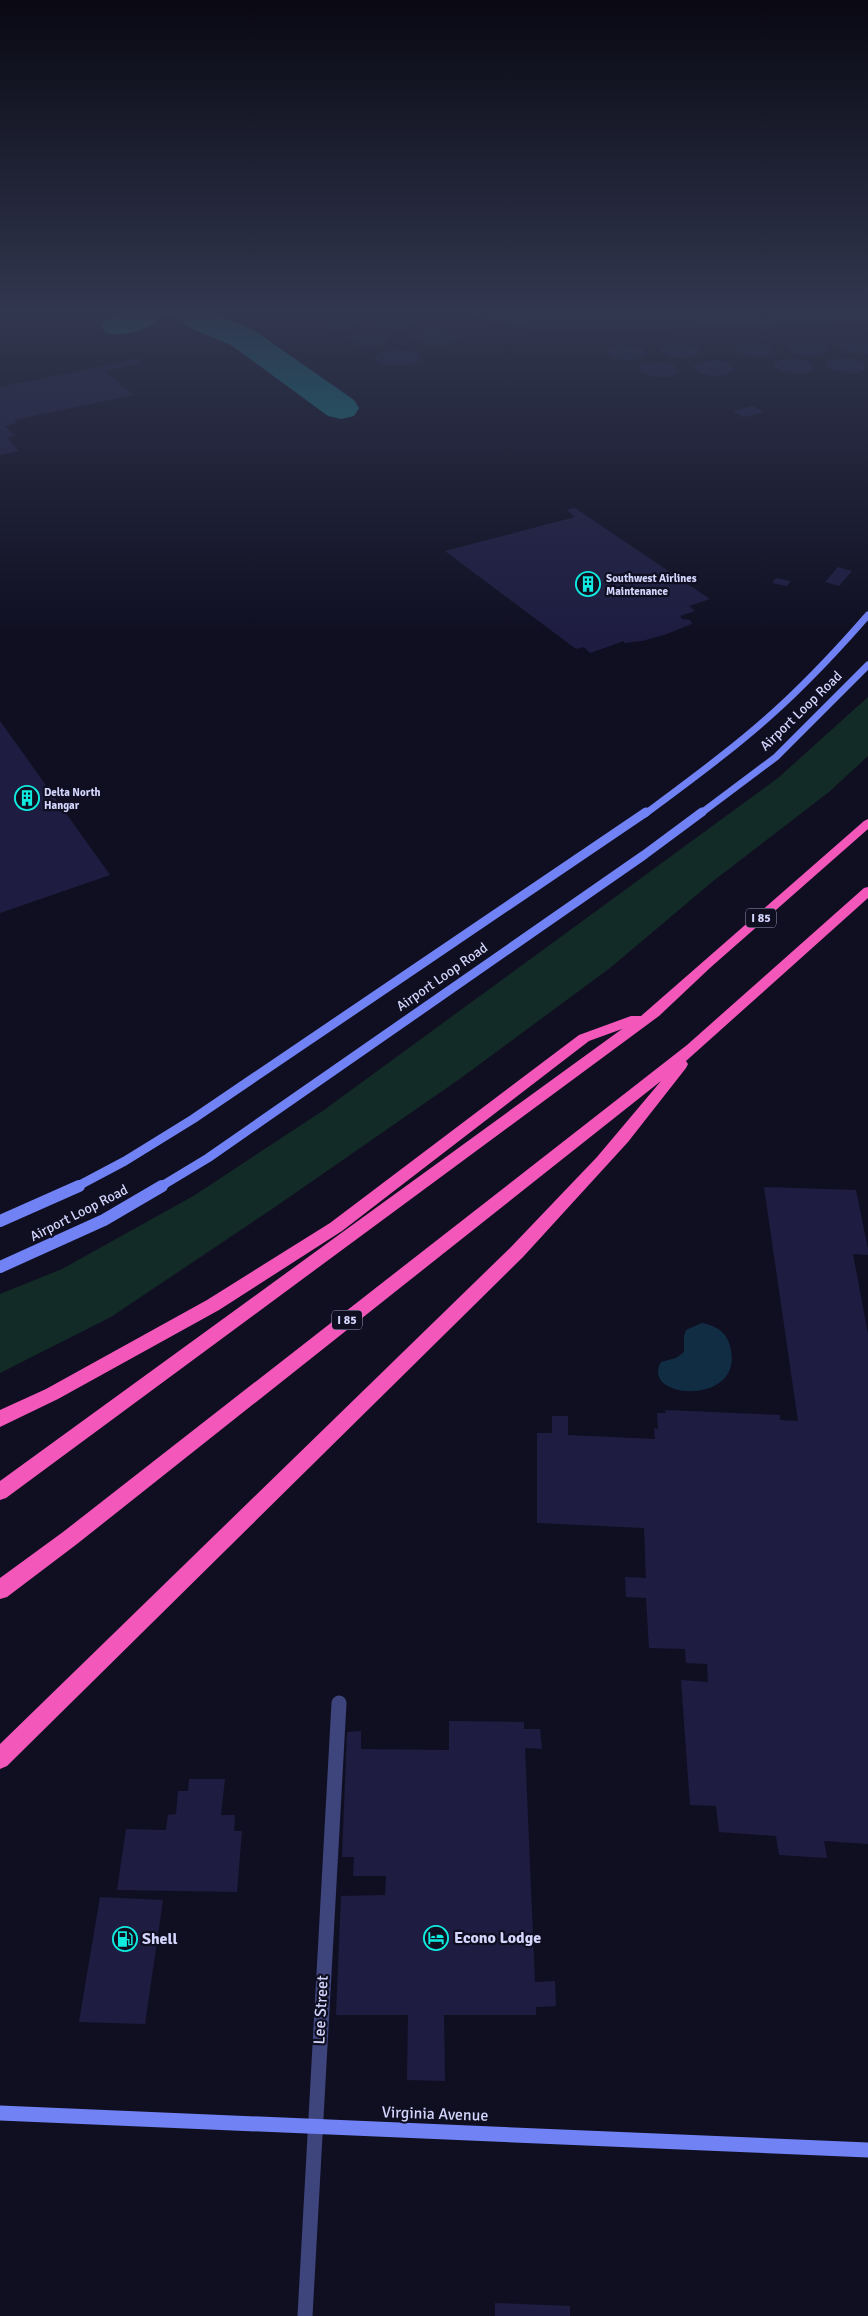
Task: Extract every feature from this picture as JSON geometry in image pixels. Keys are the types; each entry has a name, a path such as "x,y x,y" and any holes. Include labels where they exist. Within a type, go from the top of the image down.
{"highway":[{"name":"I 85","path":"0,1492 654,1013 682,985 837,853 868,823"},
{"name":"I 85","path":"0,1590 70,1538 692,1050 868,891"},
{"path":"0,1419 52,1394 212,1305 336,1227 584,1038 654,1013"},
{"path":"0,1759 516,1252 588,1178 651,1107 692,1050"}],"main road":[{"name":"Airport Loop Road","path":"0,1221 79,1186 176,1130 634,822 708,765 731,751 771,717 804,686 868,615"},
{"name":"Airport Loop Road","path":"0,1267 104,1220 208,1158 644,855 776,757 868,665"},
{"name":"Virginia Avenue","path":"0,2114 868,2150"}],"street":[{"name":"Lee Street","path":"305,2316 339,1703"}],"green space":[{"path":"868,697 868,756 829,792 712,882 610,968 461,1078 275,1207 111,1317 0,1373 0,1294 62,1269 195,1195 324,1110 778,778"}],"water":[{"path":"702,1323 720,1330 726,1336 730,1346 731,1366 723,1380 710,1388 694,1391 678,1390 665,1384 658,1375 661,1362 676,1358 684,1352 686,1330"}],"building":[{"path":"0,418 23,418 14,420 17,423 5,426 15,436 7,438 19,451 0,455"},
{"name":"Southwest Airlines Maintenance","path":"575,508 710,599 689,606 695,611 680,616 682,619 690,620 692,624 664,635 642,641 624,643 624,641 590,653 584,647 576,649 445,551 575,517 567,510"},
{"path":"838,567 852,571 839,586 825,582"},
{"path":"776,578 791,581 787,586 772,583"},
{"name":"Delta North Hangar","path":"0,721 110,875 0,913"},
{"path":"764,1187 856,1190 868,1249 868,1255 853,1254 868,1334 868,1844 824,1841 827,1858 779,1855 776,1836 719,1832 716,1806 690,1805 681,1680 708,1682 707,1664 686,1663 685,1649 649,1648 646,1598 626,1597 625,1577 646,1578 644,1528 537,1523 537,1433 552,1433 552,1416 568,1416 568,1435 655,1439 654,1428 658,1429 657,1413 666,1413 665,1410 780,1415 780,1420 798,1421"},
{"name":"Econo Lodge","path":"449,1721 524,1722 524,1729 540,1729 542,1749 525,1748 535,1982 555,1981 556,2006 536,2007 536,2015 444,2015 445,2081 407,2080 408,2015 336,2015 341,1896 385,1895 386,1876 353,1876 354,1857 342,1857 347,1732 361,1731 361,1749 449,1750"},
{"path":"189,1779 225,1779 221,1815 235,1815 234,1831 242,1831 237,1892 117,1890 126,1829 166,1830 168,1815 176,1814 178,1791 188,1791"},
{"name":"Shell","path":"100,1897 163,1900 145,2024 79,2022"},
{"path":"495,2303 570,2306 570,2316 495,2316"}],"place":[{"name":"Southwest Airlines Maintenance","path":"588,584"},
{"name":"Delta North Hangar","path":"27,798"},
{"name":"Econo Lodge","path":"436,1938"},
{"name":"Shell","path":"125,1939"}]}
